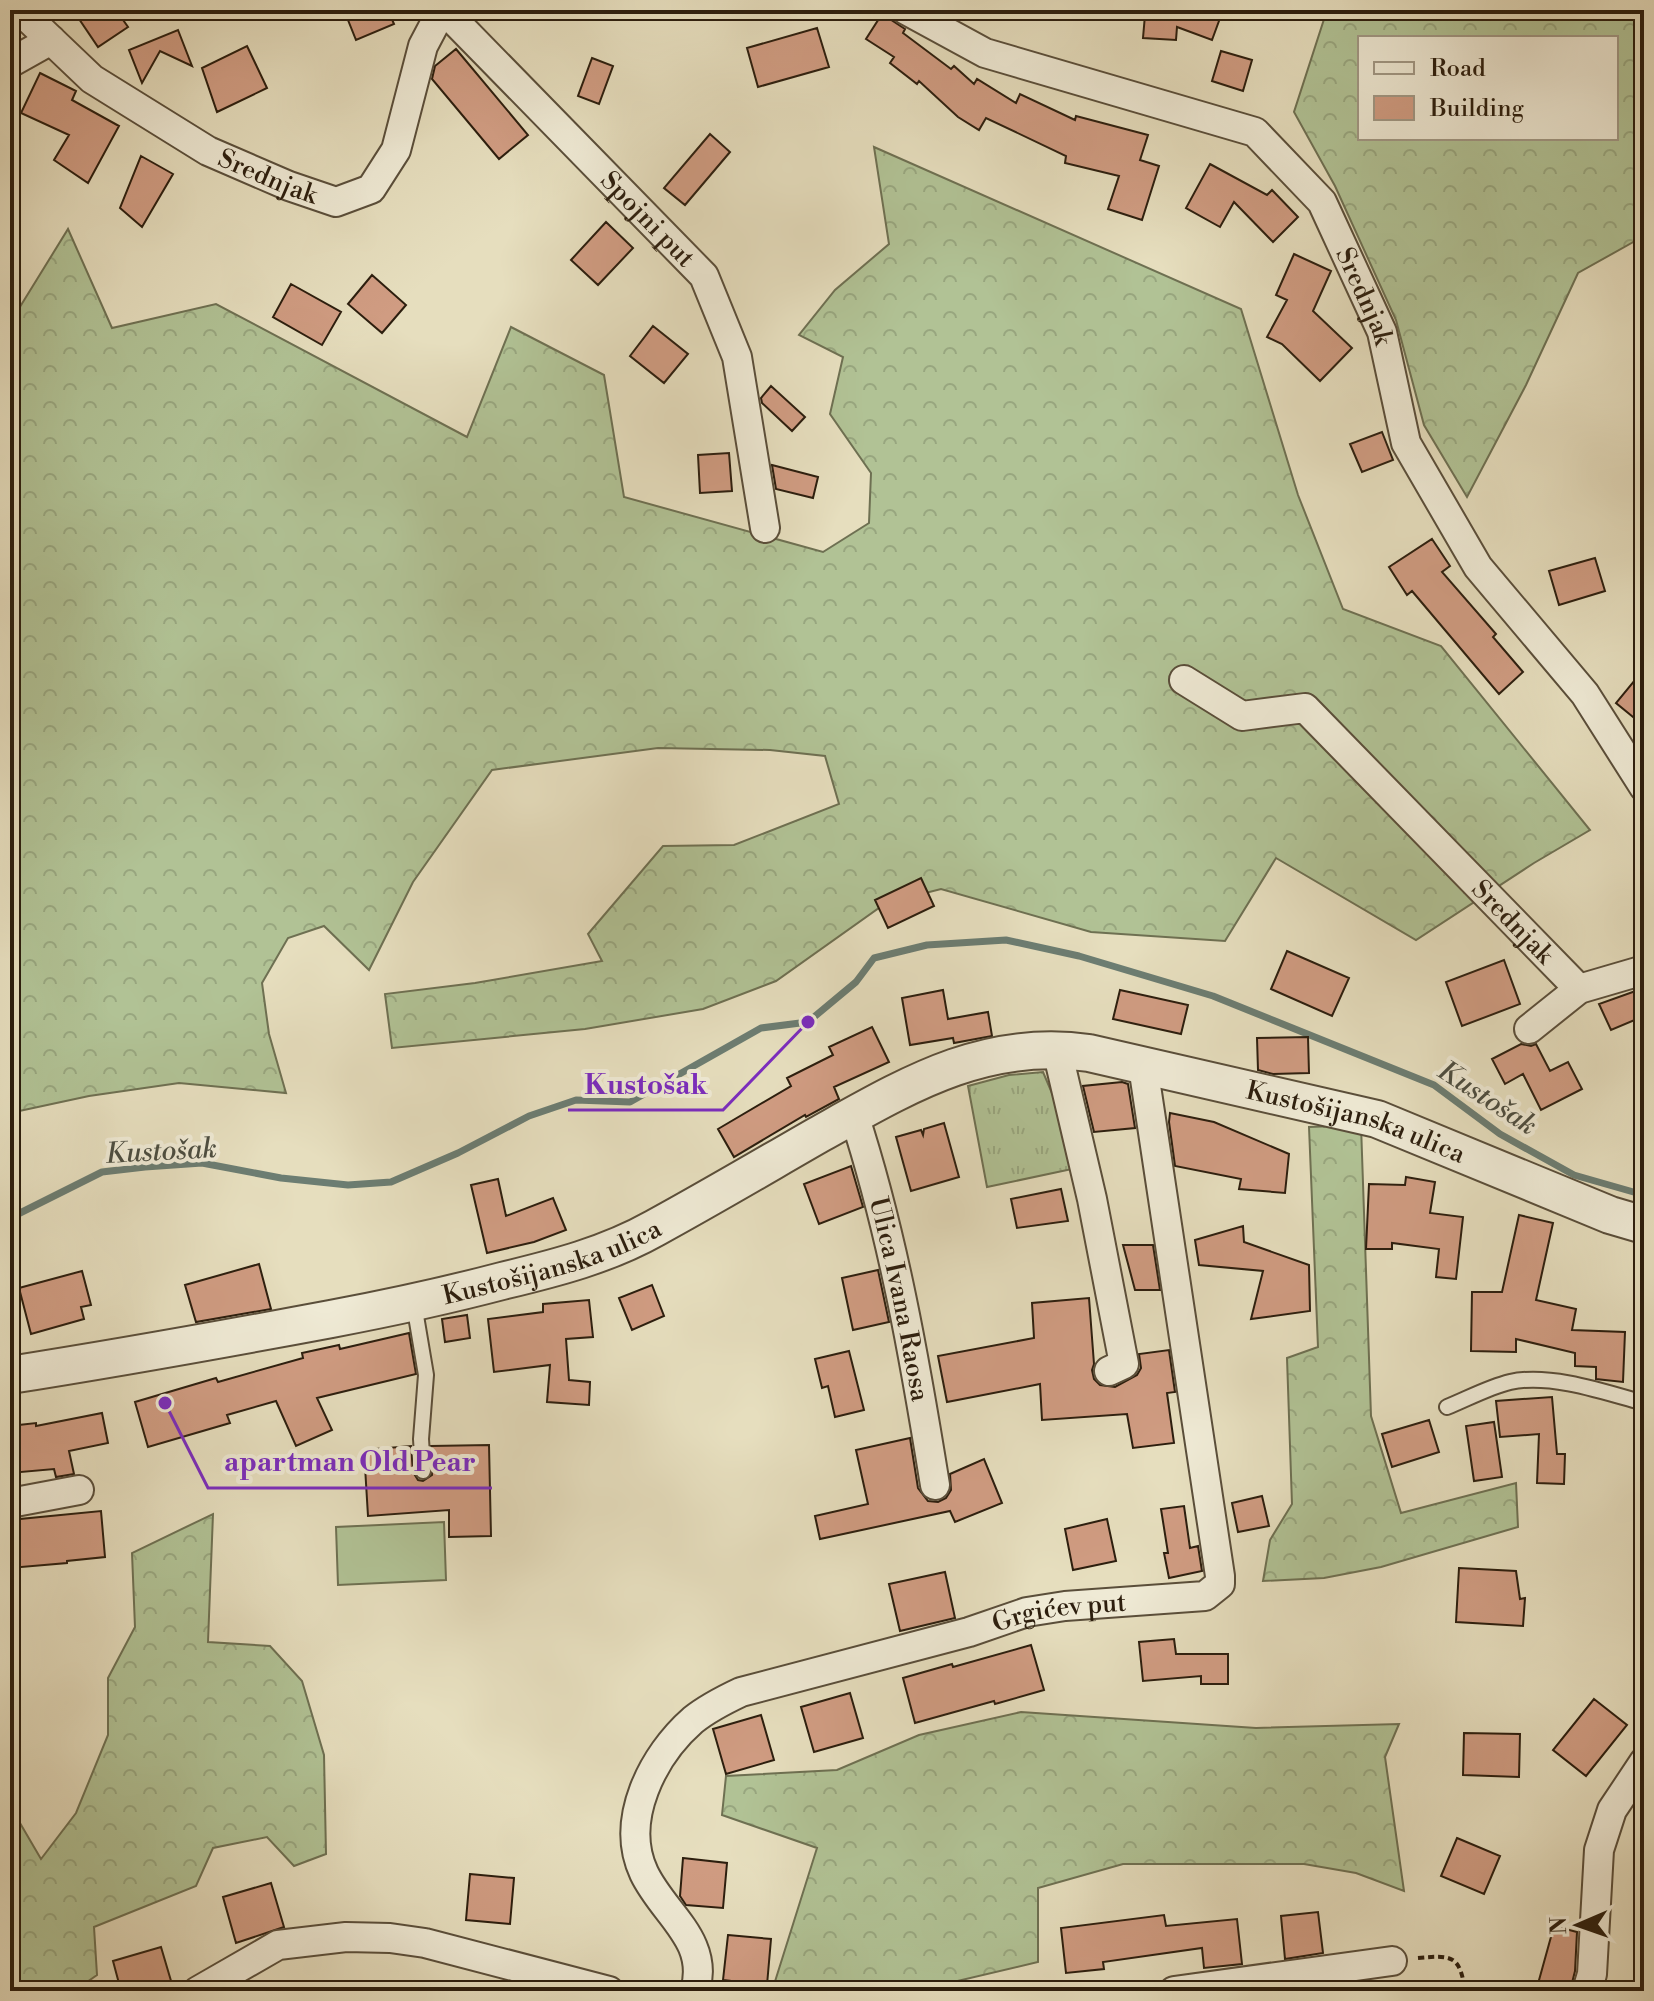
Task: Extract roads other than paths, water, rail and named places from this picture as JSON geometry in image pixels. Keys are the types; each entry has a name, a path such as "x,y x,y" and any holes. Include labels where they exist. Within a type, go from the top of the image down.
{"street":[{"name":"Srednjak","path":"12,10 28,18 92,79 208,151 289,186 336,202 371,189 396,150 423,46 443,10"},
{"name":"Spojni put","path":"443,10 704,276 737,357 765,528"},
{"name":"Srednjak","path":"906,10 985,53 1255,132 1322,202 1382,332 1406,443 1478,567 1585,694 1644,787"},
{"path":"10,63 51,40"},
{"name":"Srednjak","path":"1184,680 1242,716 1305,708 1579,989"},
{"path":"1529,1029 1579,989 1644,970"},
{"name":"Kustošijanska ulica","path":"10,1375 152,1353 414,1304 606,1253 901,1088 969,1061 1022,1050 1089,1053 1377,1119 1610,1215 1644,1225"},
{"path":"1057,1050 1092,1199 1124,1364 1109,1371"},
{"name":"Grgićev put","path":"695,1991 700,1976 694,1947 646,1877 640,1862 636,1829 639,1805 660,1756 693,1720 711,1706 741,1692 969,1632 1027,1612 1065,1606 1205,1596 1220,1584 1143,1066"},
{"name":"Ulica Ivana Raosa","path":"854,1115 887,1236 935,1485"},
{"path":"10,1503 79,1490"},
{"path":"1587,1991 1592,1974 1602,1836 1612,1810 1644,1762"},
{"path":"198,1991 278,1945 346,1937 425,1943 609,1991"},
{"path":"1174,1991 1392,1961"}],"lane":[{"path":"414,1304 426,1375 421,1439 423,1471"},
{"path":"1447,1407 1511,1382 1539,1379 1644,1403"}],"waterway":[{"name":"Kustošak","path":"10,1218 102,1172 145,1167 202,1163 281,1178 348,1185 391,1182 458,1153 529,1116 576,1100 630,1102 761,1028 808,1022 856,982 874,958 927,945 1006,940 1079,956 1213,996 1434,1085 1500,1134 1574,1175 1644,1195"}],"place":[{"name":"Kustošak","path":"808,1022"},
{"name":"apartman Old Pear","path":"165,1403"}]}
